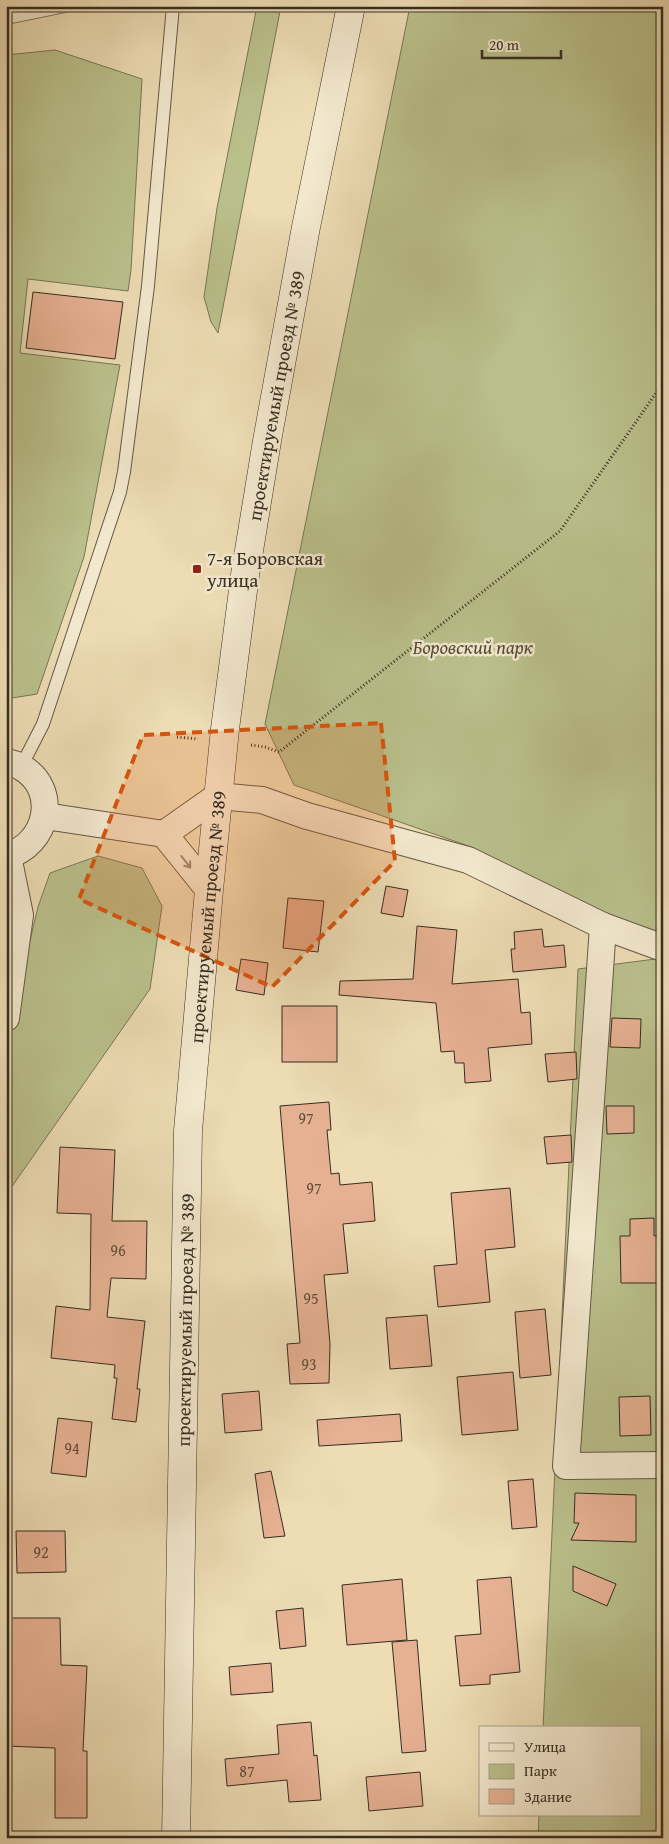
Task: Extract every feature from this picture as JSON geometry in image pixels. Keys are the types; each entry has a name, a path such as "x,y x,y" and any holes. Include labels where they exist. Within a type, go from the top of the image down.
{"main road":[{"name":"проектируемый проезд № 389","path":"176,1838 188,1131 208,890 245,575 306,227 351,6"}],"street":[{"path":"6,1018 20,915 7,856 25,848 38,834 45,816 44,797 36,779 14,764"},
{"path":"164,834 218,796 262,800 307,816 468,860 603,926 663,948"},
{"path":"45,816 164,834 208,890"},
{"path":"603,926 566,1466 663,1465"}],"lane":[{"path":"6,18 65,6"},
{"path":"14,764 43,724 120,492 148,286 173,6"}],"path":[{"path":"265,747 278,752 560,531 663,384"}],"highlighted area":[{"path":"381,723 395,861 272,987 79,899 143,735"}],"green space":[{"path":"257,6 281,6 218,333 211,322 204,297 217,208"},
{"name":"Боровский парк","path":"410,6 663,6 663,941 650,938 474,848 294,785 265,724"},
{"path":"55,50 142,79 131,270 128,291 28,279 20,353 120,365 84,557 37,694 6,699 6,55"},
{"path":"98,856 142,868 162,906 150,989 6,1195 6,1042 38,907 50,873"},
{"path":"663,958 663,1838 538,1838 539,1816 642,1816 642,1726 543,1726 578,969"}],"building":[{"path":"33,292 123,302 115,359 26,348"},
{"path":"386,886 408,890 403,917 381,913"},
{"path":"288,898 324,901 318,952 283,948"},
{"path":"417,926 457,930 452,984 518,979 521,1013 530,1012 532,1044 488,1048 491,1081 465,1083 464,1063 455,1063 454,1051 441,1052 436,1003 339,995 340,981 413,979"},
{"path":"542,929 544,947 564,945 566,967 513,972 511,949 515,949 514,932"},
{"path":"241,959 268,963 264,995 236,990"},
{"path":"282,1006 337,1006 337,1062 282,1062"},
{"path":"612,1018 641,1019 640,1048 610,1047"},
{"path":"576,1052 577,1079 548,1082 545,1054"},
{"path":"329,1102 331,1130 327,1130 331,1174 339,1173 340,1185 372,1182 375,1221 343,1224 348,1273 324,1275 330,1344 329,1383 290,1384 287,1344 300,1343 280,1106"},
{"path":"606,1106 634,1106 634,1133 607,1134"},
{"path":"571,1135 572,1162 547,1164 544,1137"},
{"path":"60,1147 115,1150 112,1221 147,1221 146,1279 111,1278 107,1317 145,1321 137,1389 140,1389 136,1422 112,1419 117,1378 114,1378 115,1365 51,1358 56,1306 90,1310 91,1214 57,1213"},
{"path":"510,1188 515,1247 485,1250 490,1302 438,1307 434,1266 457,1264 451,1193"},
{"path":"654,1218 654,1236 663,1235 663,1283 621,1283 620,1236 630,1236 630,1219"},
{"path":"545,1309 551,1375 520,1378 515,1312"},
{"path":"427,1315 432,1366 390,1369 386,1318"},
{"path":"513,1372 518,1430 462,1435 457,1377"},
{"path":"259,1391 262,1430 225,1433 222,1394"},
{"path":"650,1396 651,1435 620,1436 619,1397"},
{"path":"400,1414 402,1441 319,1446 317,1420"},
{"path":"58,1418 92,1422 86,1477 51,1473"},
{"path":"271,1471 285,1536 264,1538 255,1474"},
{"path":"533,1479 537,1527 512,1529 508,1481"},
{"path":"575,1493 636,1495 636,1542 571,1540 579,1523 574,1523"},
{"path":"16,1531 65,1531 66,1572 17,1573"},
{"path":"573,1566 616,1584 607,1606 573,1591"},
{"path":"511,1577 520,1672 490,1675 490,1684 460,1686 455,1636 481,1634 477,1580"},
{"path":"402,1579 407,1640 347,1645 342,1585"},
{"path":"303,1608 306,1646 280,1649 276,1611"},
{"path":"6,1618 60,1618 61,1665 87,1666 83,1751 87,1751 87,1818 55,1818 55,1748 6,1746"},
{"path":"417,1640 426,1751 402,1753 392,1642"},
{"path":"271,1663 273,1692 231,1695 229,1667"},
{"path":"311,1722 314,1756 317,1755 321,1800 289,1802 287,1780 227,1786 225,1759 279,1754 277,1725"},
{"path":"420,1772 423,1806 369,1811 366,1777"}],"place":[{"name":"7-я Боровская улица","path":"197,569"}]}
